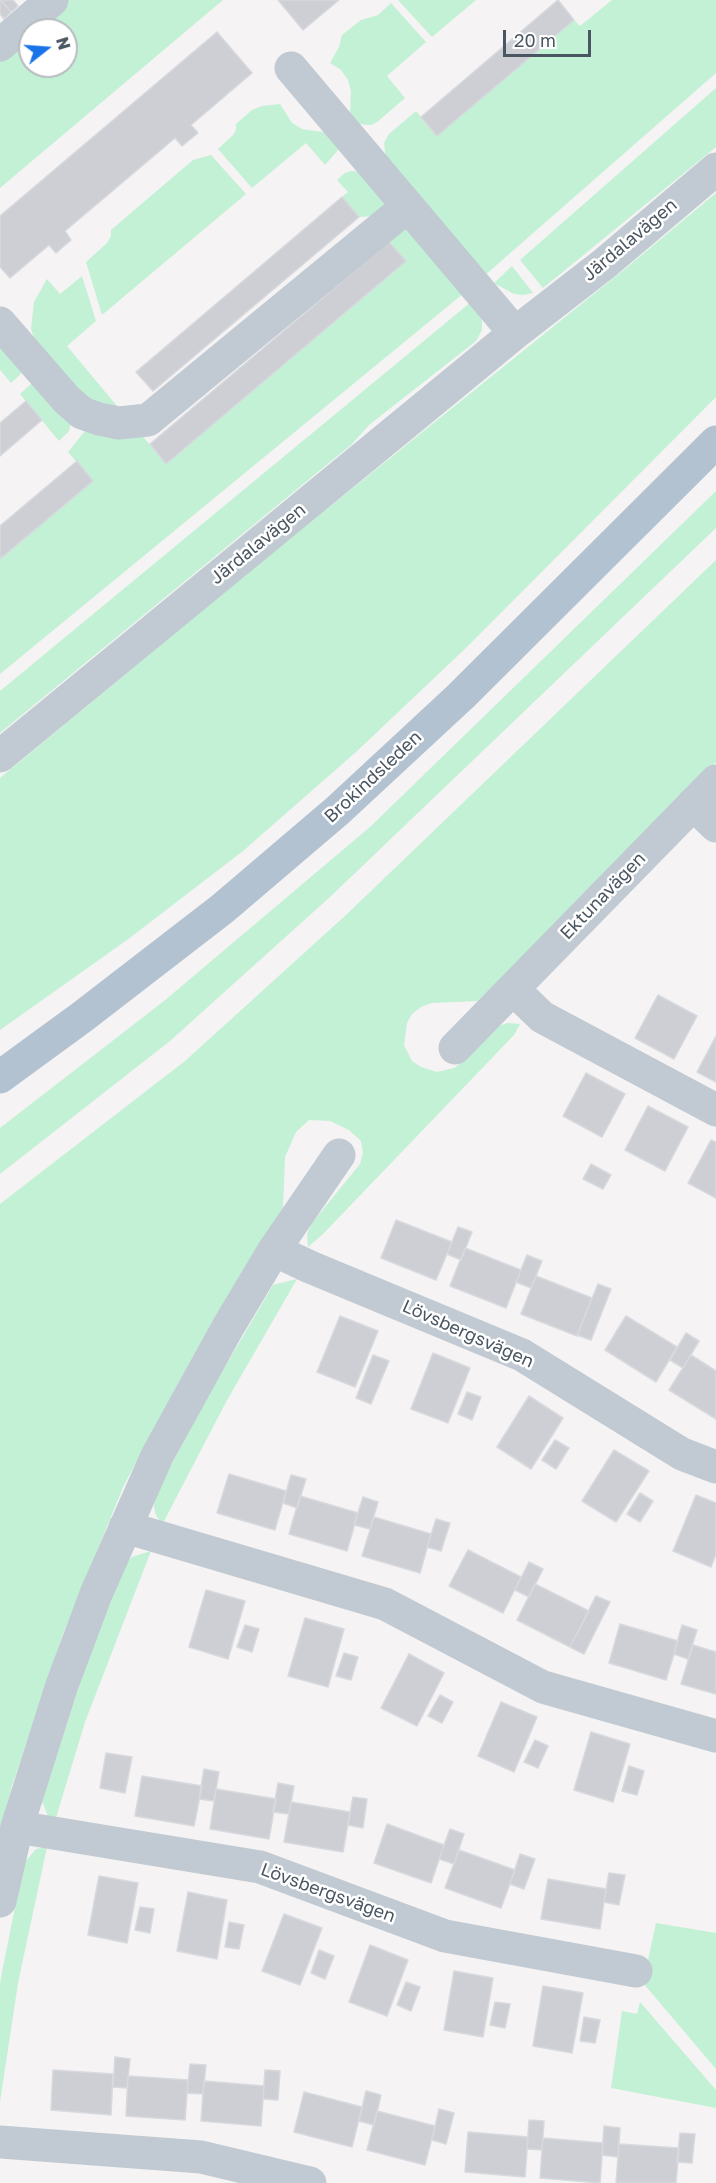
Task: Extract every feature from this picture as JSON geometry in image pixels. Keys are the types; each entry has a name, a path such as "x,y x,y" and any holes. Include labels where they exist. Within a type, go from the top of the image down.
{"main road":[{"name":"Brokindsleden","path":"0,1077 222,909 337,811 461,696 716,442"}],"street":[{"path":"0,45 52,0"},
{"path":"291,68 515,333"},
{"name":"Järdalavägen","path":"0,756 515,333 604,264 716,169"},
{"path":"0,323 67,400 82,413 119,423 148,420 408,207"},
{"name":"Ektunavägen","path":"455,1048 513,989 708,804"},
{"path":"513,989 542,1017 716,1110"},
{"path":"0,1901 17,1827 62,1685 96,1594 157,1456 228,1327 274,1250 339,1155"},
{"name":"Lövsbergsvägen","path":"274,1250 320,1272 522,1355 681,1454 716,1467"},
{"path":"125,1527 385,1604 543,1687 716,1736"},
{"name":"Lövsbergsvägen","path":"17,1827 260,1867 445,1936 636,1971"},
{"path":"0,2142 201,2157 310,2183"}],"green space":[{"path":"63,0 223,0 0,188 0,55 18,39 18,78 78,78 78,18 42,18"},
{"path":"398,0 476,0 432,37"},
{"path":"612,0 716,0 716,73 484,276 386,159 384,143 389,134 416,111 437,136 574,20 580,26"},
{"path":"391,3 426,42 387,76 405,98 377,122 371,125 359,124 350,113 351,91 348,80 341,70 330,63 339,47 342,35 361,20 378,15"},
{"path":"716,88 716,147 543,288 520,260"},
{"path":"280,104 292,123 302,129 329,133 337,142 338,150 325,165 306,143 252,188 218,149 233,135 236,124 252,110 262,106"},
{"path":"211,155 246,194 102,315 86,262 107,243 111,230 193,160"},
{"path":"351,171 363,172 387,204 378,216 359,217 342,197 348,192 337,180"},
{"path":"716,193 716,397 468,646 356,752 243,851 127,940 0,1030 0,778 266,558"},
{"path":"402,228 410,229 464,293 0,674 0,559 93,481 68,452 85,431 134,426 166,464 406,261 389,242"},
{"path":"512,266 533,293 514,294 494,283"},
{"path":"82,276 96,321 67,346 122,412 96,407 37,346 31,329 34,302 47,279 60,294"},
{"path":"471,302 479,311 482,320 482,330 476,341 369,425 352,444 0,733 0,691"},
{"path":"0,340 23,372 11,383 0,370"},
{"path":"32,383 71,423 69,431 59,441 20,394"},
{"path":"716,491 716,528 330,897 170,1041 0,1174 0,1128 164,1001 370,827"},
{"path":"716,560 716,762 478,1001 432,1003 412,1014 407,1023 404,1045 412,1061 421,1067 437,1072 454,1068 461,1063 495,1027 508,1023 520,1024 514,1035 308,1247 307,1234 312,1223 360,1164 363,1153 361,1141 349,1130 330,1121 309,1120 296,1132 285,1157 283,1207 213,1320 124,1485 63,1634 12,1786 0,1833 0,1204 185,1061 346,915"},
{"path":"297,1279 226,1402 162,1525 155,1513 154,1505 159,1488 205,1401 273,1285"},
{"path":"151,1551 85,1722 55,1821 48,1816 42,1801 86,1665 125,1564 132,1557"},
{"path":"47,1847 18,1983 0,2102 0,1984 3,1967 24,1863 36,1849"},
{"path":"656,1923 716,1933 716,2069 643,1983"},
{"path":"640,2002 716,2090 716,2108 611,2088 622,2011 637,2014"}],"building":[{"path":"0,0 11,12 4,19 0,14"},
{"path":"1,0 13,0 18,6 11,12"},
{"path":"278,0 339,0 303,30"},
{"path":"558,0 574,20 437,136 421,117"},
{"path":"217,32 252,73 191,125 198,133 182,146 175,138 65,231 71,240 56,253 49,245 10,278 0,267 0,216"},
{"path":"342,197 359,217 153,391 136,372"},
{"path":"389,242 406,261 166,464 150,444"},
{"path":"26,401 42,420 0,456 0,423"},
{"path":"77,461 93,481 0,559 0,526"},
{"path":"658,995 697,1016 674,1059 635,1038"},
{"path":"716,1036 716,1082 697,1072"},
{"path":"586,1073 625,1094 602,1137 563,1116"},
{"path":"648,1106 688,1127 665,1171 625,1150"},
{"path":"711,1140 716,1142 716,1198 688,1183"},
{"path":"591,1164 611,1175 603,1189 583,1179"},
{"path":"396,1220 452,1242 436,1280 381,1258"},
{"path":"458,1227 472,1232 461,1260 447,1254"},
{"path":"465,1248 521,1270 506,1308 450,1286"},
{"path":"527,1255 542,1261 531,1288 516,1282"},
{"path":"536,1276 592,1298 577,1336 521,1314"},
{"path":"598,1284 611,1289 591,1340 577,1335"},
{"path":"340,1316 378,1331 355,1387 317,1372"},
{"path":"626,1316 677,1347 656,1382 605,1350"},
{"path":"686,1333 699,1341 683,1368 670,1360"},
{"path":"433,1353 470,1368 448,1423 411,1409"},
{"path":"373,1355 389,1361 371,1404 356,1398"},
{"path":"691,1355 716,1371 716,1419 669,1390"},
{"path":"467,1392 481,1397 472,1420 458,1414"},
{"path":"529,1396 563,1418 531,1469 497,1447"},
{"path":"555,1440 569,1448 556,1469 542,1460"},
{"path":"614,1450 649,1471 616,1522 582,1501"},
{"path":"229,1474 286,1491 275,1530 217,1513"},
{"path":"291,1475 306,1479 297,1508 283,1503"},
{"path":"640,1493 653,1501 640,1522 627,1514"},
{"path":"696,1495 716,1503 716,1554 711,1567 673,1551"},
{"path":"300,1496 358,1513 347,1551 289,1534"},
{"path":"363,1497 378,1502 370,1529 354,1525"},
{"path":"374,1517 431,1534 420,1573 362,1556"},
{"path":"436,1519 450,1523 441,1551 427,1547"},
{"path":"468,1550 521,1577 503,1613 449,1586"},
{"path":"529,1562 543,1569 529,1597 515,1590"},
{"path":"535,1584 589,1611 570,1647 517,1620"},
{"path":"206,1590 245,1601 228,1659 189,1647"},
{"path":"596,1596 610,1602 584,1654 570,1647"},
{"path":"305,1618 344,1629 328,1687 288,1676"},
{"path":"620,1624 678,1641 666,1680 609,1663"},
{"path":"245,1625 259,1629 252,1652 237,1647"},
{"path":"682,1625 697,1630 688,1659 674,1654"},
{"path":"693,1645 716,1652 716,1694 681,1684"},
{"path":"344,1653 358,1657 351,1680 336,1676"},
{"path":"409,1654 444,1673 417,1726 381,1708"},
{"path":"440,1695 453,1702 442,1723 428,1716"},
{"path":"501,1702 537,1717 514,1772 478,1756"},
{"path":"591,1732 630,1744 613,1802 574,1790"},
{"path":"535,1740 548,1746 538,1768 524,1762"},
{"path":"106,1753 132,1757 125,1793 100,1788"},
{"path":"629,1766 644,1771 637,1795 622,1791"},
{"path":"204,1769 219,1772 214,1801 199,1799"},
{"path":"142,1776 202,1786 194,1826 135,1816"},
{"path":"278,1783 294,1786 289,1814 273,1812"},
{"path":"216,1789 276,1799 269,1839 210,1829"},
{"path":"353,1797 367,1799 363,1828 348,1825"},
{"path":"291,1802 350,1812 343,1852 284,1842"},
{"path":"387,1824 444,1845 431,1883 374,1863"},
{"path":"450,1829 464,1834 454,1864 439,1859"},
{"path":"459,1850 515,1870 501,1908 445,1888"},
{"path":"520,1854 535,1859 524,1889 510,1884"},
{"path":"609,1873 625,1875 619,1905 604,1902"},
{"path":"99,1876 138,1883 127,1943 88,1935"},
{"path":"548,1879 606,1889 600,1929 541,1919"},
{"path":"188,1892 227,1900 217,1959 177,1951"},
{"path":"140,1907 154,1909 150,1933 135,1930"},
{"path":"284,1914 322,1928 300,1985 262,1971"},
{"path":"229,1922 244,1925 239,1949 225,1947"},
{"path":"370,1945 408,1960 387,2016 349,2002"},
{"path":"319,1950 334,1956 325,1979 311,1973"},
{"path":"454,1971 493,1978 483,2037 444,2030"},
{"path":"406,1982 420,1987 411,2011 397,2005"},
{"path":"543,1986 583,1993 572,2053 533,2046"},
{"path":"495,2002 510,2004 505,2028 490,2025"},
{"path":"584,2017 600,2020 595,2043 580,2041"},
{"path":"115,2057 130,2059 127,2088 113,2087"},
{"path":"190,2064 206,2065 203,2094 187,2093"},
{"path":"53,2070 113,2074 111,2115 51,2110"},
{"path":"265,2070 280,2071 278,2100 263,2099"},
{"path":"128,2076 188,2080 185,2120 126,2116"},
{"path":"204,2081 264,2086 261,2126 201,2121"},
{"path":"366,2091 381,2095 374,2125 359,2121"},
{"path":"304,2092 362,2107 352,2147 294,2132"},
{"path":"439,2109 454,2113 446,2144 432,2140"},
{"path":"377,2111 435,2126 425,2165 367,2150"},
{"path":"529,2120 544,2121 542,2150 527,2149"},
{"path":"604,2126 620,2128 618,2157 602,2155"},
{"path":"468,2132 528,2137 525,2177 465,2172"},
{"path":"680,2133 695,2134 692,2163 677,2162"},
{"path":"543,2138 603,2143 600,2183 540,2178"},
{"path":"619,2144 679,2148 676,2183 616,2183"}]}
